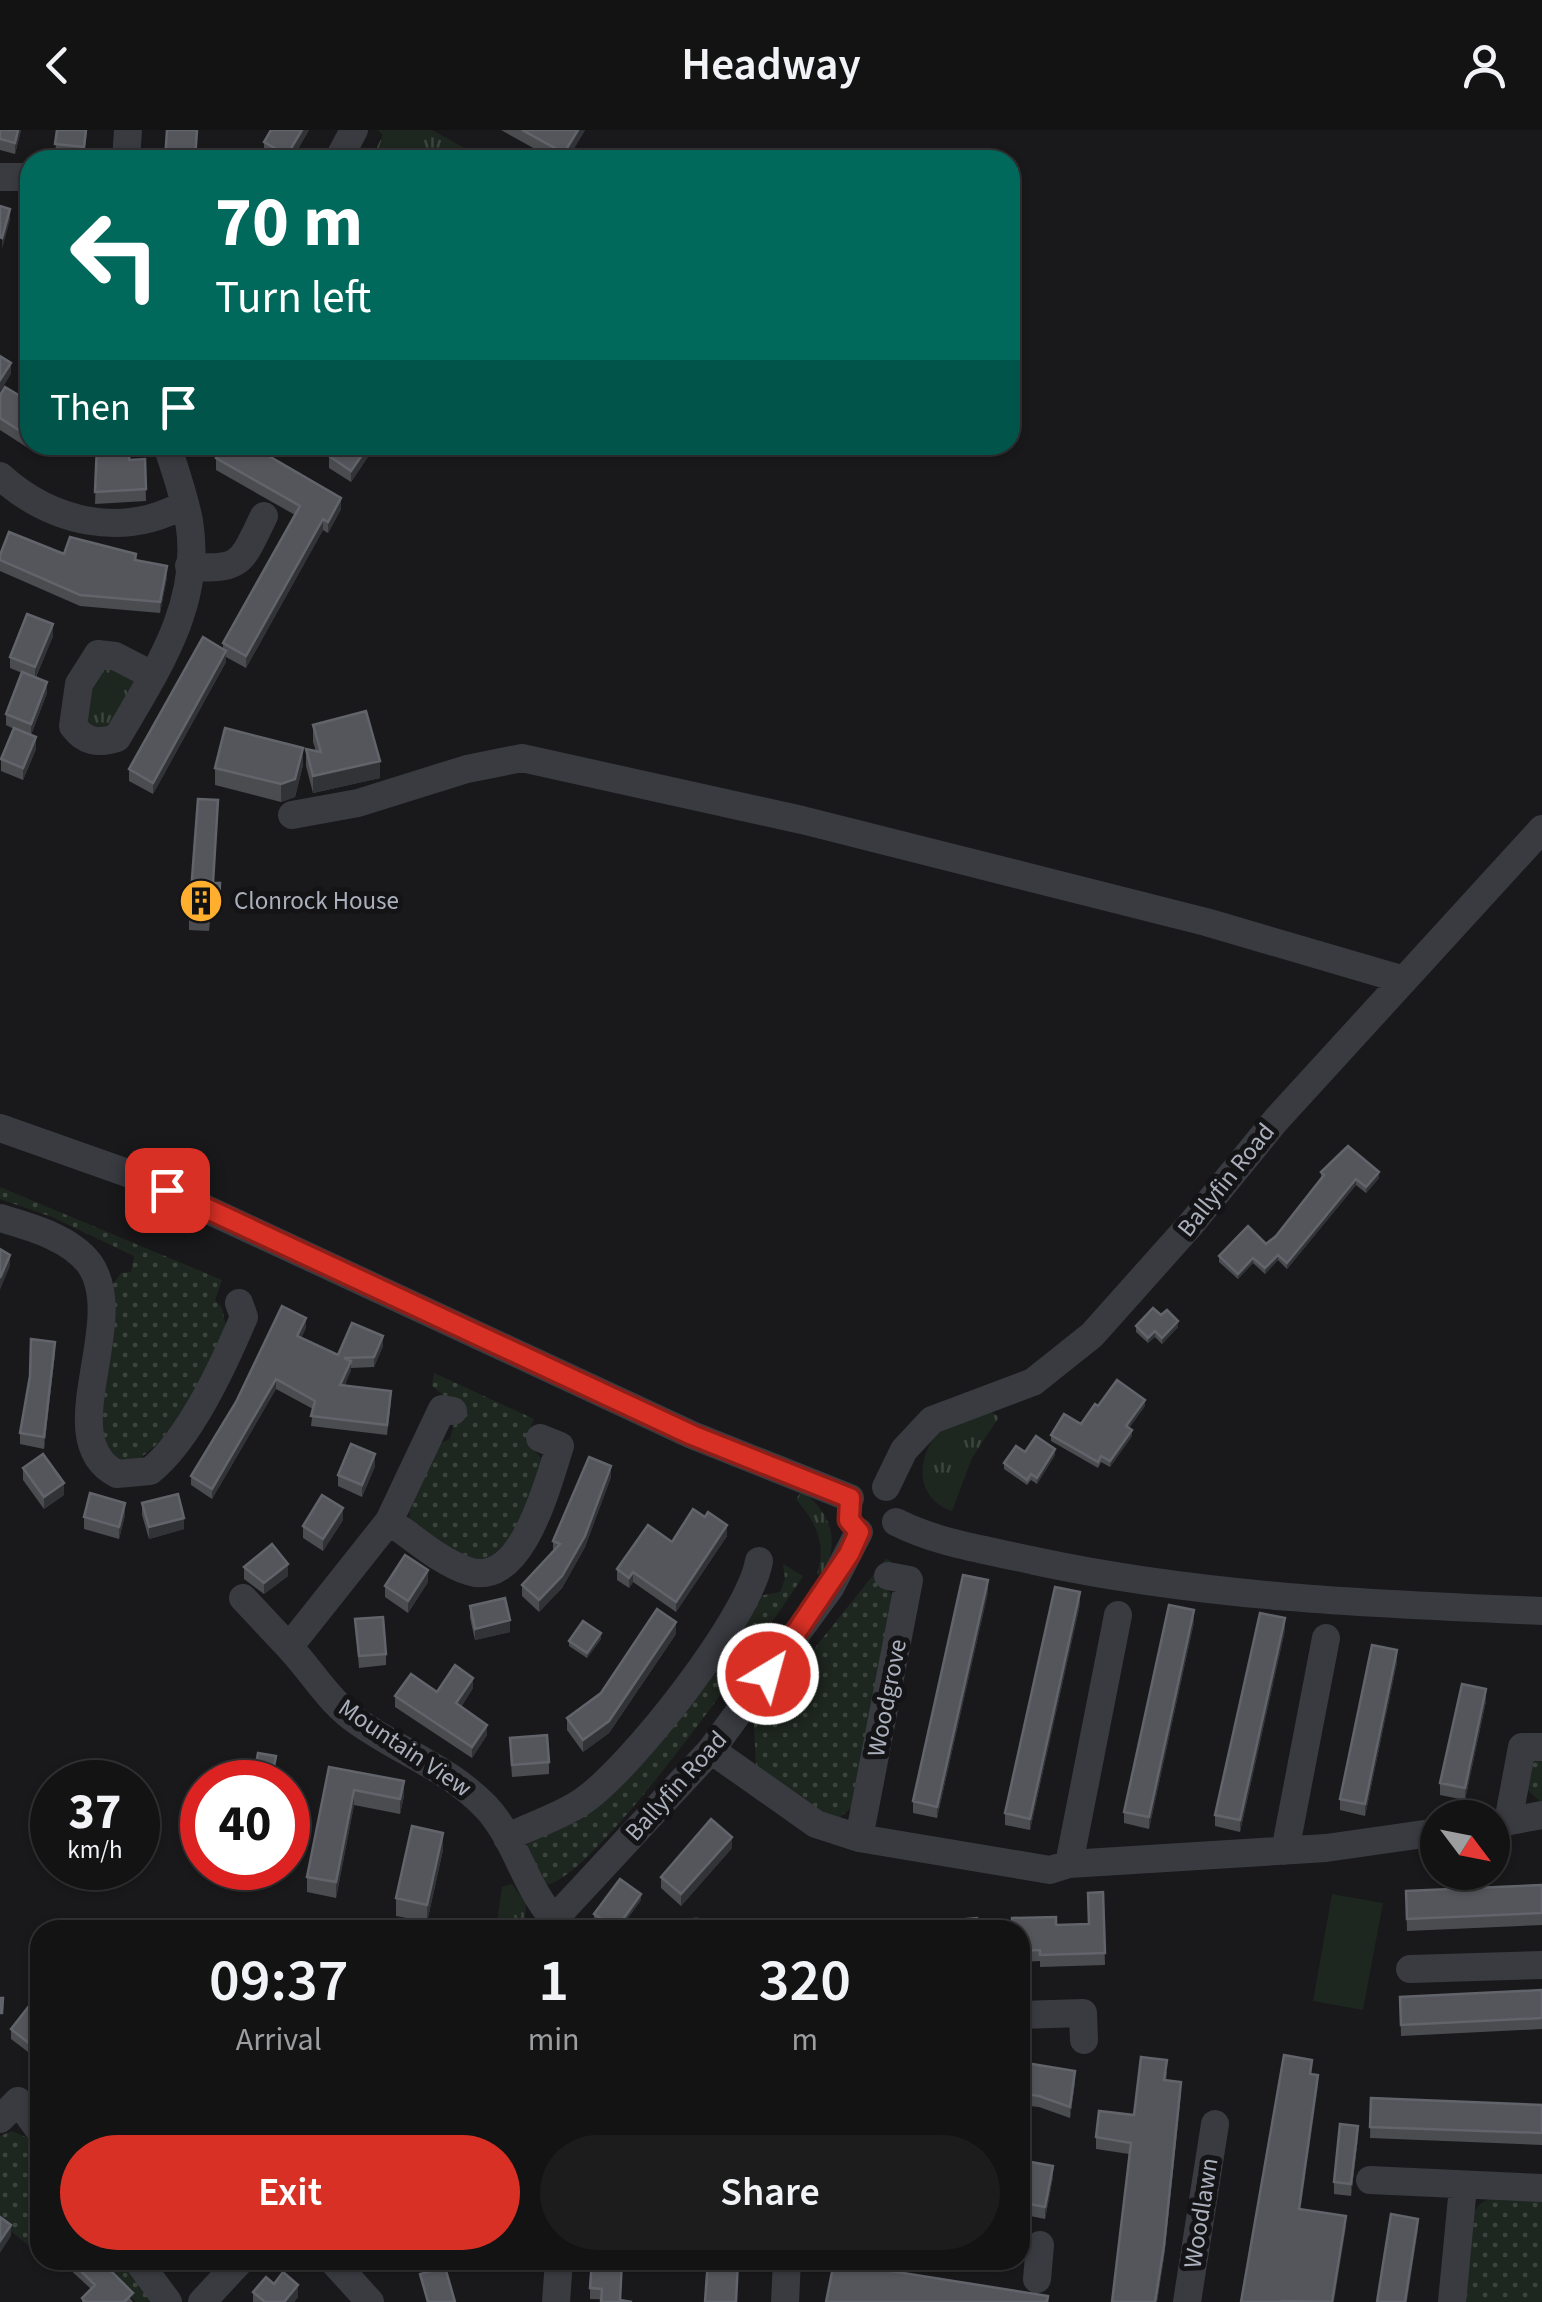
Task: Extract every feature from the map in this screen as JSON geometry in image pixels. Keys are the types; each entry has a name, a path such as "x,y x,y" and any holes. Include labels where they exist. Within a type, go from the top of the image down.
{"street":[{"path":"152,674 181,620 189,566 187,514 171,455"},
{"path":"0,476 50,510 88,521 156,520 187,514"},
{"path":"189,566 227,569 242,561 264,516"},
{"path":"292,815 358,803 452,773 522,758 821,825 1206,922 1404,980"},
{"name":"Ballyfin Road","path":"886,1487 904,1450 932,1420 1033,1382 1092,1335 1192,1223 1276,1120 1542,829"},
{"path":"0,1128 150,1182 692,1435 850,1498"},
{"path":"0,1218 75,1250 98,1281 102,1324 89,1424 98,1460 117,1474 150,1471 168,1452 228,1356 244,1316 238,1303"},
{"path":"289,1647 389,1521 442,1409 453,1410"},
{"path":"389,1521 460,1568 481,1574 497,1569 528,1534 560,1446 540,1438"},
{"path":"866,1484 886,1487 899,1506 896,1522 884,1534 859,1532 849,1520 850,1498 866,1484"},
{"path":"896,1522 938,1540 1141,1584 1348,1603 1542,1611"},
{"name":"Ballyfin Road","path":"554,1920 711,1750 830,1588 859,1532"},
{"path":"506,1838 582,1802 618,1770 692,1678 763,1575"},
{"name":"Woodgrove","path":"859,1838 910,1580 888,1576"},
{"name":"Mountain View","path":"243,1598 349,1716 467,1788 498,1820 547,1920"},
{"path":"1069,1864 1118,1615"},
{"path":"1284,1851 1326,1638"},
{"path":"1507,1800 1522,1746 1542,1747"},
{"path":"711,1750 816,1824 859,1838 1050,1870 1069,1864 1284,1851 1420,1834"},
{"path":"1510,1821 1542,1815"},
{"path":"1410,1969 1542,1965"},
{"path":"1030,2015 1083,2013 1084,2040"},
{"path":"6,2102 30,2122"},
{"name":"Woodlawn","path":"1187,2302 1215,2124"},
{"path":"1370,2180 1542,2188"},
{"path":"1452,2302 1463,2187"},
{"path":"144,2270 168,2302"},
{"path":"202,2302 232,2270"},
{"path":"341,2270 370,2302"},
{"path":"556,2302 558,2270"},
{"path":"784,2302 786,2270"}],"green space":[{"path":"378,130 432,130 468,150 376,150 383,135"},
{"path":"97,664 139,678 114,724 102,733 86,723 91,673"},
{"path":"0,1187 222,1280 215,1300 222,1308 226,1327 185,1406 158,1443 142,1457 126,1464 100,1448 110,1288 121,1273 131,1272 134,1256 52,1217 0,1199"},
{"path":"434,1373 534,1419 525,1440 542,1459 534,1488 514,1530 483,1562 469,1561 410,1521 409,1510 435,1445 450,1439 458,1407 432,1386"},
{"path":"989,1410 999,1417 972,1458 952,1511 939,1504 925,1485 922,1473 928,1449 944,1427"},
{"path":"802,1491 821,1510 830,1530 831,1551 824,1577 817,1574 821,1553 818,1534 796,1499"},
{"path":"886,1559 891,1561 885,1588 897,1598 855,1805 840,1817 827,1819 756,1769 754,1724"},
{"path":"783,1564 803,1576 720,1695 640,1799 601,1842 569,1873 545,1885 526,1850 528,1844 575,1814 755,1597 780,1592 785,1579"},
{"path":"1542,1756 1542,1803 1522,1785 1531,1762"},
{"path":"512,1884 526,1904 525,1920 497,1920 502,1887"},
{"path":"1332,1894 1383,1903 1363,2010 1313,2001"},
{"path":"12,2131 30,2139 30,2246 0,2223 0,2136"},
{"path":"1542,2195 1542,2302 1459,2302 1474,2212 1495,2197"},
{"path":"104,2270 130,2270 154,2302 136,2302"}],"building":[{"path":"0,130 18,130 15,143 0,139"},
{"path":"57,130 86,130 84,147 55,144"},
{"path":"167,130 197,130 196,150 166,150"},
{"path":"271,130 302,130 290,150 278,150 264,142"},
{"path":"522,130 578,130 566,150 559,150"},
{"path":"0,206 10,209 2,238 0,237"},
{"path":"0,356 11,363 0,380"},
{"path":"5,387 20,396 20,431 0,418 0,395"},
{"path":"97,455 145,459 146,489 95,492"},
{"path":"267,455 341,498 328,522 323,519 246,656 223,643 300,506 216,458"},
{"path":"330,455 362,455 351,471"},
{"path":"9,532 64,554 70,537 136,554 135,560 167,566 160,602 80,595 0,560"},
{"path":"27,614 53,624 35,667 10,657"},
{"path":"203,637 226,651 153,783 129,769"},
{"path":"22,672 47,682 31,724 6,714"},
{"path":"366,711 380,761 313,776 306,749 321,752 313,725"},
{"path":"14,728 36,737 23,768 1,759"},
{"path":"225,728 303,748 295,779 281,784 215,768"},
{"path":"198,799 218,800 213,883 220,883 219,901 211,900 209,919 189,918"},
{"path":"1348,1146 1379,1172 1366,1187 1356,1179 1287,1263 1278,1255 1265,1268 1253,1258 1238,1274 1219,1256 1248,1226 1266,1244 1276,1236 1324,1175 1321,1172"},
{"path":"0,1249 10,1255 0,1278"},
{"path":"282,1306 306,1318 297,1336 338,1355 352,1323 383,1336 374,1357 344,1358 351,1361 340,1385 391,1391 387,1425 311,1416 315,1401 276,1379 212,1489 191,1476 236,1402"},
{"path":"1153,1308 1161,1315 1167,1310 1178,1321 1162,1338 1155,1331 1148,1338 1136,1326"},
{"path":"31,1339 55,1342 44,1437 20,1433 30,1376"},
{"path":"1117,1380 1145,1400 1126,1426 1132,1430 1110,1461 1101,1456 1098,1462 1051,1435 1064,1414 1081,1424"},
{"path":"1036,1436 1055,1449 1037,1478 1031,1474 1027,1480 1004,1463 1016,1446 1025,1452"},
{"path":"351,1444 375,1454 362,1485 338,1475"},
{"path":"43,1454 64,1483 44,1497 23,1468"},
{"path":"589,1457 611,1466 585,1536 562,1576 539,1600 522,1585 560,1544 553,1541"},
{"path":"90,1493 125,1503 119,1527 84,1517"},
{"path":"178,1494 184,1518 149,1527 142,1503"},
{"path":"322,1495 343,1508 323,1539 303,1526"},
{"path":"693,1509 705,1517 708,1512 727,1525 676,1602 633,1572 629,1578 617,1569 648,1525 672,1542"},
{"path":"272,1544 288,1564 264,1583 244,1567"},
{"path":"405,1555 428,1570 408,1601 385,1586"},
{"path":"963,1575 988,1580 937,1807 913,1801"},
{"path":"1055,1587 1080,1592 1030,1819 1005,1813"},
{"path":"505,1598 510,1620 475,1629 470,1606"},
{"path":"1169,1605 1194,1610 1149,1817 1124,1812"},
{"path":"657,1609 676,1622 609,1721 583,1740 567,1718 601,1693"},
{"path":"1260,1613 1285,1618 1240,1820 1215,1815"},
{"path":"383,1617 386,1654 359,1656 355,1619"},
{"path":"583,1621 601,1633 587,1653 569,1641"},
{"path":"1372,1645 1397,1650 1365,1804 1340,1799"},
{"path":"455,1665 473,1678 456,1703 487,1725 472,1747 395,1696 411,1674 437,1692"},
{"path":"1462,1684 1486,1689 1465,1788 1440,1783"},
{"path":"547,1735 549,1762 512,1765 510,1738"},
{"path":"258,1753 276,1756 275,1760 257,1760"},
{"path":"329,1767 404,1781 400,1799 354,1790 336,1882 310,1878"},
{"path":"711,1819 732,1837 681,1894 661,1877"},
{"path":"412,1826 443,1833 427,1905 396,1898"},
{"path":"620,1879 641,1894 622,1920 603,1920 594,1914"},
{"path":"1542,1885 1542,1913 1407,1919 1406,1891 1510,1890 1510,1886"},
{"path":"1103,1892 1105,1953 1040,1955 1040,1950 1030,1950 1030,1920 1012,1918 1056,1917 1056,1925 1089,1924 1088,1893"},
{"path":"1542,1990 1542,2018 1401,2025 1400,1997"},
{"path":"30,2005 30,2044 11,2029"},
{"path":"1284,2055 1312,2060 1310,2074 1318,2075 1299,2209 1346,2216 1332,2302 1241,2302"},
{"path":"1141,2057 1167,2060 1164,2080 1181,2082 1164,2246 1155,2302 1112,2302 1131,2143 1096,2137 1099,2111 1134,2115"},
{"path":"1030,2064 1075,2071 1070,2107 1030,2095"},
{"path":"1371,2098 1542,2105 1542,2133 1370,2127"},
{"path":"1340,2124 1358,2126 1351,2184 1334,2182"},
{"path":"1030,2162 1053,2166 1045,2207 1030,2204"},
{"path":"1391,2214 1418,2219 1405,2302 1377,2302"},
{"path":"0,2217 11,2225 0,2241"},
{"path":"80,2270 110,2270 133,2293 124,2302 85,2302 82,2298 95,2285"},
{"path":"446,2270 455,2302 428,2302 420,2274"},
{"path":"591,2270 622,2270 620,2300 632,2302 601,2302 602,2289 590,2288"},
{"path":"707,2270 738,2270 736,2302 705,2302"},
{"path":"832,2270 884,2270 1048,2296 1047,2302 826,2302"},
{"path":"283,2272 298,2285 284,2302 265,2302 253,2292 266,2277 274,2284"}],"place":[{"name":"Clonrock House","path":"201,901"}],"route":[{"path":"167,1190 692,1435 850,1498 849,1520 859,1532 849,1554 830,1588 768,1674"}]}
